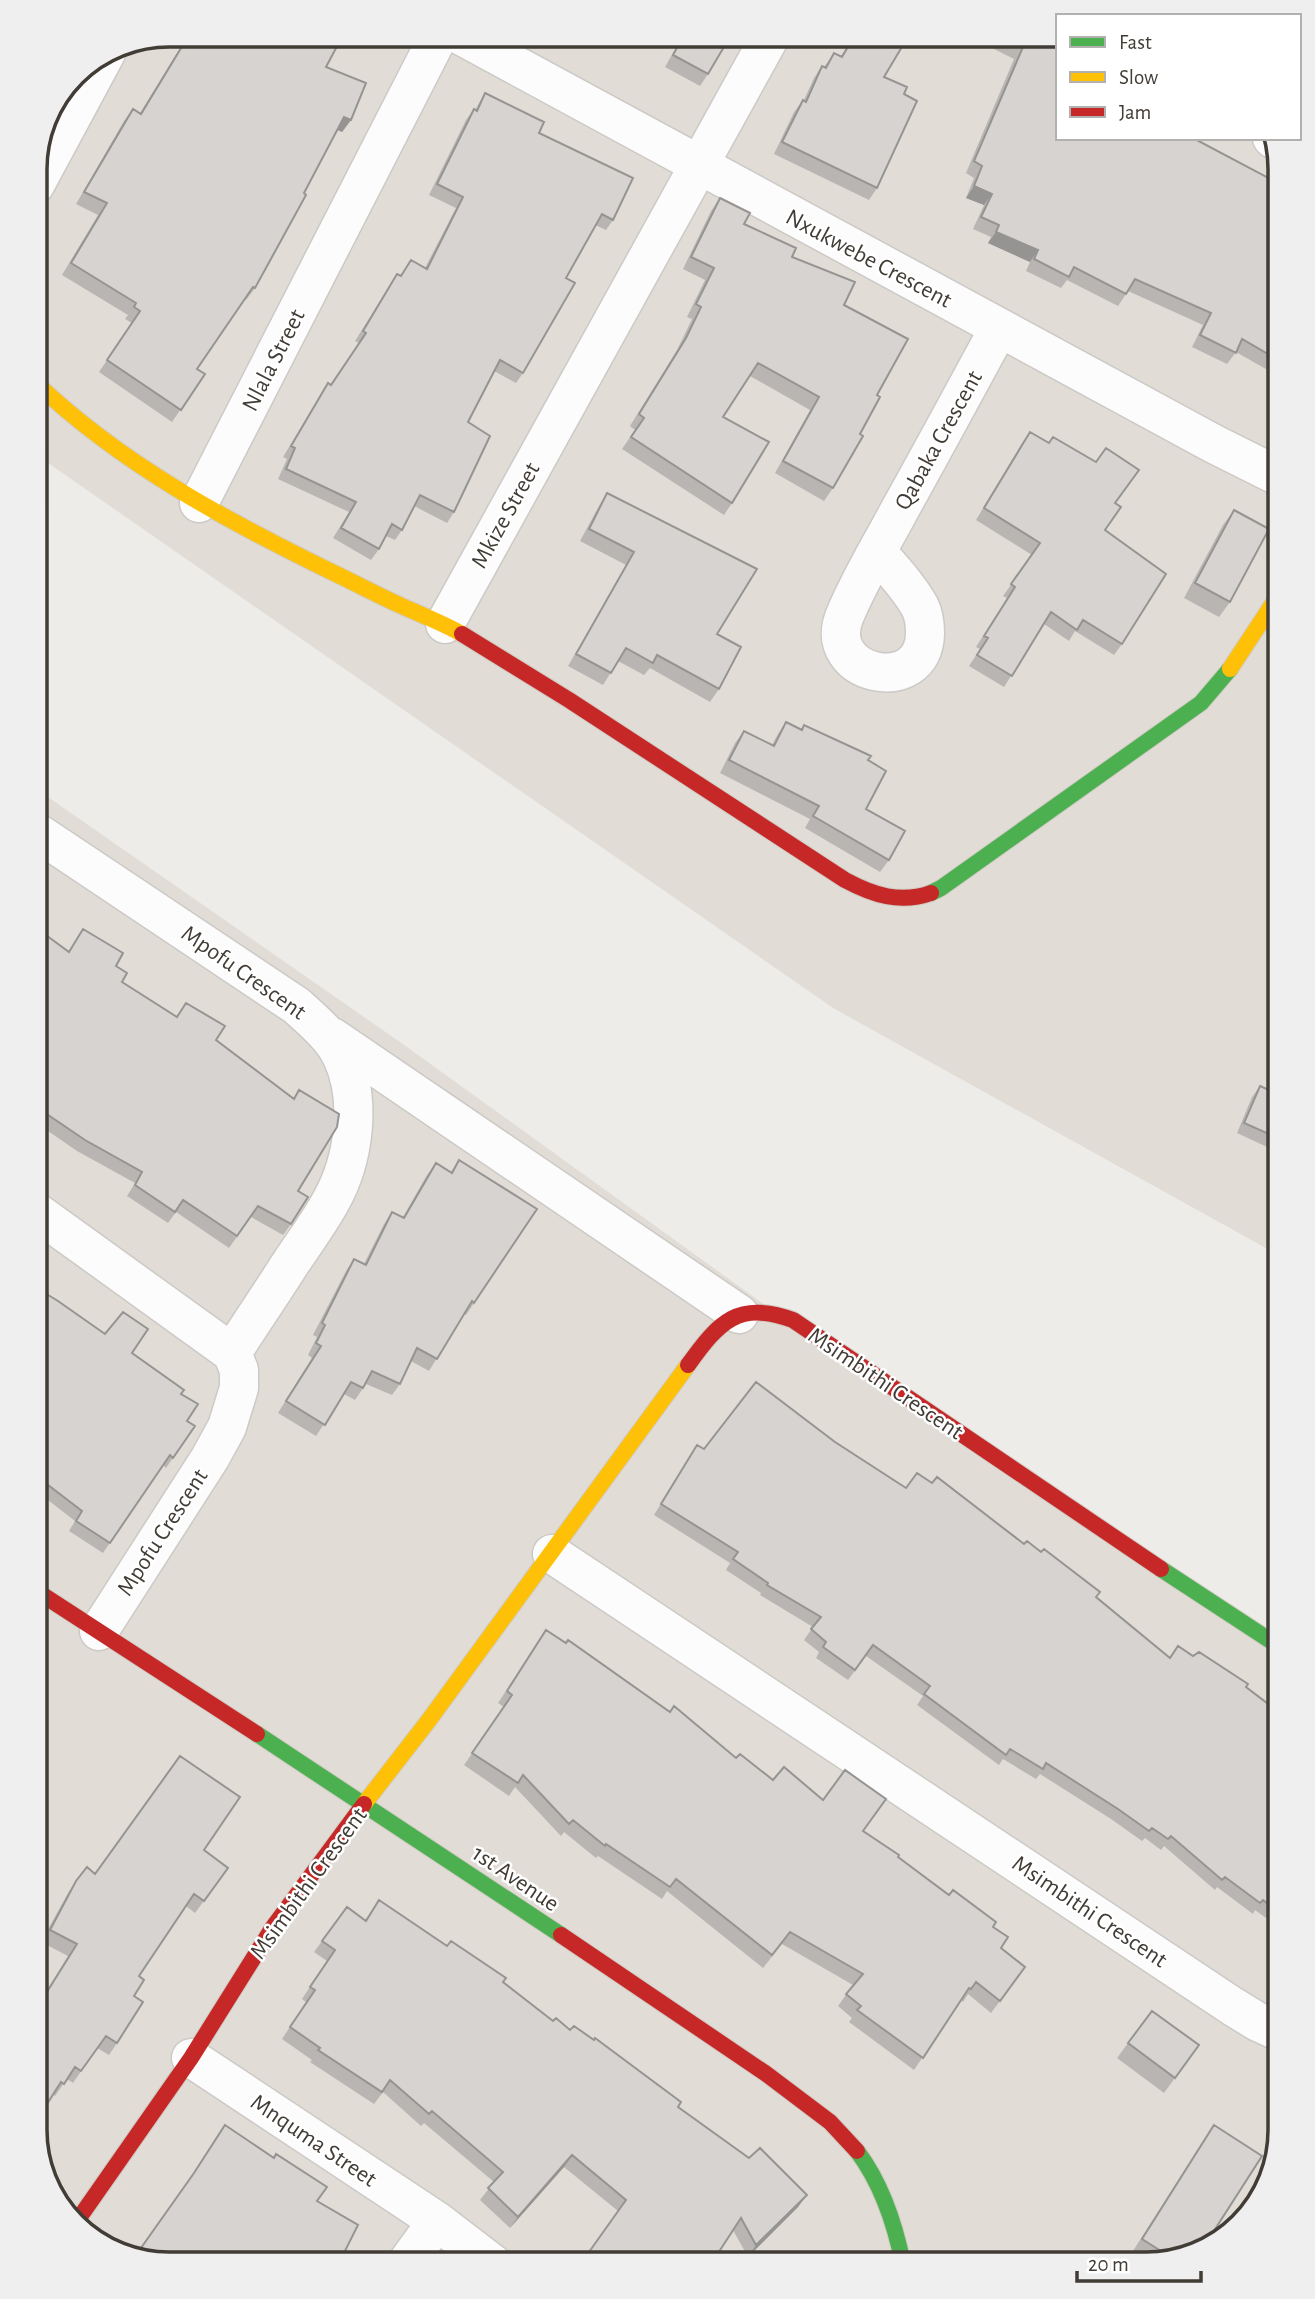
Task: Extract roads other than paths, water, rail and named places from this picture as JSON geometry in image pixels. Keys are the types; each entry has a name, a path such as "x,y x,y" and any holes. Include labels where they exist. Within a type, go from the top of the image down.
{"street":[{"name":"Nlala Street","path":"199,503 433,47"},
{"name":"Nxukwebe Crescent","path":"482,47 1268,471"},
{"name":"Mkize Street","path":"445,624 764,48"},
{"path":"48,161 95,74"},
{"name":"Qabaka Crescent","path":"877,552 999,328"},
{"path":"48,394 125,456 199,503 262,538 445,624 845,880 883,897 904,900 924,897 941,888 1201,703 1223,680 1252,642 1268,614"},
{"name":"Mpofu Crescent","path":"48,839 297,1006 325,1032 341,1055 350,1077 353,1096 352,1138 332,1200 232,1353 239,1370 239,1388 227,1427 210,1458 99,1630"},
{"path":"325,1032 739,1314"},
{"path":"47,1220 232,1353"},
{"name":"Msimbithi Crescent","path":"82,2214 191,2058 273,1927 319,1861 552,1554 701,1347 721,1324 739,1314 756,1310 776,1313 793,1320 1268,1639"},
{"name":"Msimbithi Crescent","path":"552,1554 1232,2006 1268,2027"},
{"name":"1st Avenue","path":"47,1598 365,1803 765,2073 839,2131 865,2163 883,2197 901,2252"},
{"name":"Mnquma Street","path":"191,2058 437,2221 476,2251"},
{"path":"415,2251 437,2221"}]}
